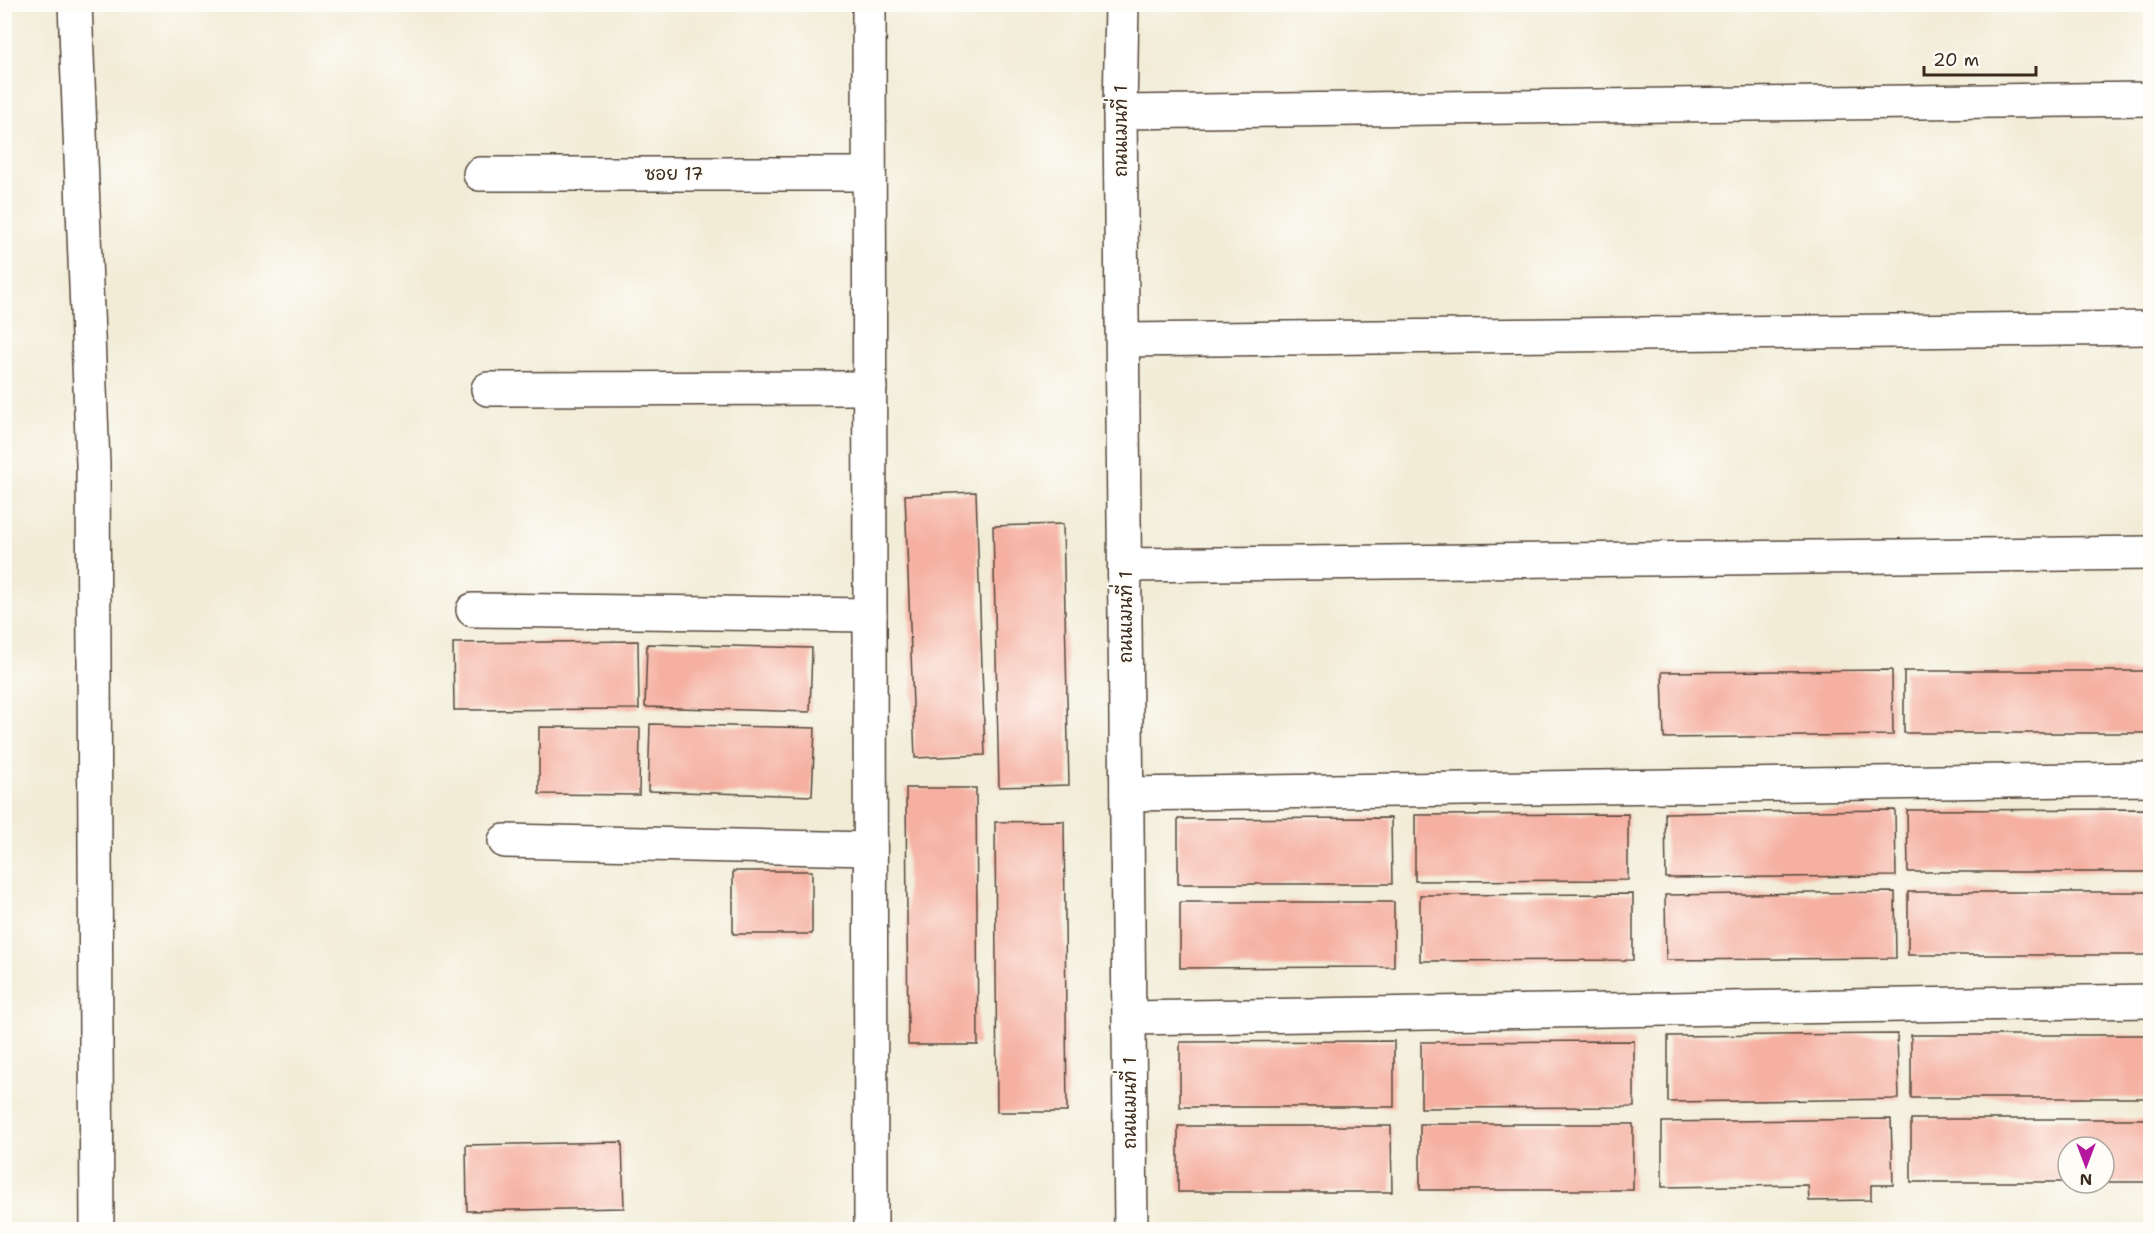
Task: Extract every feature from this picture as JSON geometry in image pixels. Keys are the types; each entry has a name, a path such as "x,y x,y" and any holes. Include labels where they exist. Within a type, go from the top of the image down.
{"street":[{"path":"75,4 93,464 97,1230"},
{"path":"868,4 871,1230"},
{"name":"ถนนเมนที่ 1","path":"1122,4 1120,112 1131,1230"},
{"path":"1120,112 2151,99"},
{"name":"ซอย 17","path":"480,174 869,174"},
{"path":"1123,340 2151,328"},
{"path":"488,389 870,388"},
{"path":"1125,565 2151,553"},
{"path":"472,610 870,615"},
{"path":"1127,794 2151,779"},
{"path":"505,841 870,849"},
{"path":"1130,1018 2151,1001"}],"building":[{"path":"976,492 985,755 915,758 905,495"},
{"path":"1063,524 1069,785 999,787 993,526"},
{"path":"638,641 639,709 454,710 453,643"},
{"path":"647,644 812,648 810,712 645,707"},
{"path":"1892,670 1893,735 1664,738 1662,672"},
{"path":"1904,671 2150,671 2150,733 1904,733"},
{"path":"650,724 815,728 812,796 648,791"},
{"path":"539,727 640,728 639,795 539,794"},
{"path":"906,788 976,788 978,1045 908,1045"},
{"path":"2150,809 2150,872 1908,872 1907,810"},
{"path":"1895,810 1896,876 1666,878 1665,813"},
{"path":"1628,814 1628,880 1415,881 1415,815"},
{"path":"1391,818 1392,884 1178,884 1178,819"},
{"path":"1064,821 1067,1112 997,1112 995,822"},
{"path":"733,871 812,871 812,934 733,934"},
{"path":"1895,892 1896,958 1666,960 1665,895"},
{"path":"1908,892 2150,892 2150,955 1908,955"},
{"path":"1633,894 1633,960 1420,961 1420,895"},
{"path":"1180,902 1394,902 1394,967 1180,968"},
{"path":"1897,1034 1899,1099 1668,1102 1668,1036"},
{"path":"1911,1035 2150,1035 2150,1098 1911,1098"},
{"path":"1394,1041 1394,1107 1180,1107 1180,1042"},
{"path":"1634,1041 1634,1107 1421,1108 1421,1042"},
{"path":"1891,1119 1893,1185 1871,1185 1871,1200 1809,1201 1808,1185 1662,1187 1662,1122"},
{"path":"1911,1119 2150,1119 2150,1182 2116,1182 2116,1135 2056,1135 2056,1182 1911,1182"},
{"path":"1420,1124 1633,1124 1633,1190 1420,1190"},
{"path":"1178,1126 1391,1126 1392,1192 1178,1192"},
{"path":"622,1142 624,1208 467,1211 466,1145"}]}
